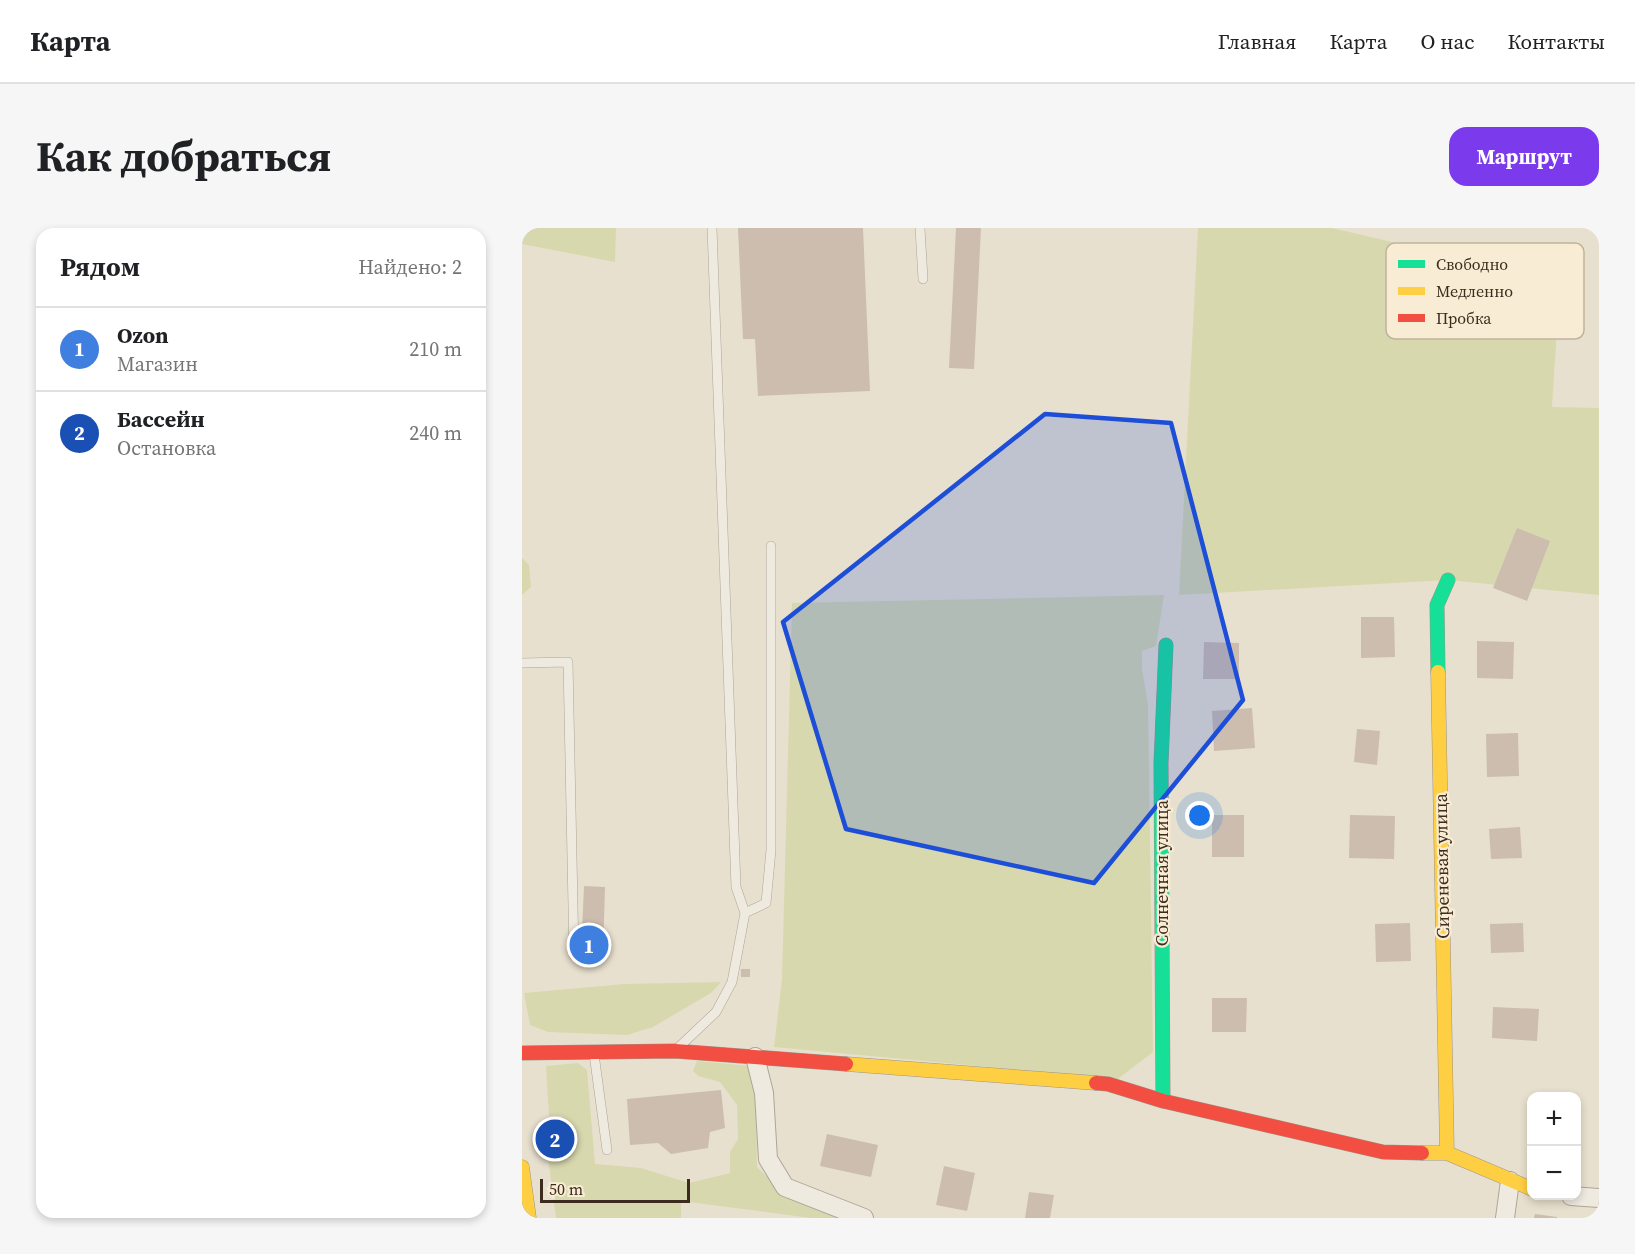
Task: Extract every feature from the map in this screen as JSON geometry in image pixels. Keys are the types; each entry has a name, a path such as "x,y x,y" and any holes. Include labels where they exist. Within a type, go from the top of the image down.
{"street":[{"name":"Сиреневая улица","path":"1447,1153 1437,604 1448,580"},
{"name":"Солнечная улица","path":"1163,1101 1161,763 1166,645"},
{"path":"522,1053 675,1051 1108,1084 1163,1101 1383,1152 1447,1153 1527,1187"},
{"path":"755,1057 764,1093 768,1159 785,1187 861,1217"},
{"path":"522,1167 529,1218"},
{"path":"1505,1218 1510,1181"},
{"path":"1581,1197 1599,1198"}],"lane":[{"path":"675,1051 716,1012 732,982 745,913 736,887 712,228"},
{"path":"920,228 923,279"},
{"path":"745,913 766,903 771,850 771,546"},
{"path":"522,663 568,662 574,955"},
{"path":"594,1052 607,1150"}],"highlighted area":[{"path":"1045,414 1171,423 1243,700 1094,883 846,829 783,622"}],"green space":[{"path":"522,228 616,228 615,262 522,244"},
{"path":"1198,228 1332,228 1397,243 1386,243 1386,339 1556,339 1552,407 1599,408 1599,595 1448,580 1179,595"},
{"path":"522,558 529,565 531,587 522,595"},
{"path":"1164,595 1156,646 1142,651 1142,669 1148,704 1153,1052 1118,1079 774,1047 782,979 792,603"},
{"path":"721,982 711,993 653,1027 627,1035 548,1032 530,1025 524,993 624,984"},
{"path":"697,1061 750,1066 756,1094 757,1167 784,1194 835,1214 837,1218 811,1218 681,1201 681,1218 556,1218 548,1158 565,1156 562,1116 549,1116 546,1066 578,1063 587,1070 595,1164 641,1168 689,1183 730,1173 730,1152 738,1139 737,1105 720,1082 698,1076 693,1071"}],"building":[{"path":"738,228 863,228 870,391 758,396 755,339 743,339"},
{"path":"956,228 981,228 974,369 949,368"},
{"path":"1517,528 1550,541 1527,601 1493,588"},
{"path":"1361,617 1394,617 1395,657 1361,658"},
{"path":"1477,641 1514,642 1513,679 1477,678"},
{"path":"1204,642 1239,643 1239,679 1203,679"},
{"path":"1252,708 1255,748 1214,751 1212,711"},
{"path":"1357,729 1380,731 1377,765 1354,762"},
{"path":"1518,733 1519,776 1487,777 1486,734"},
{"path":"1212,815 1244,815 1244,857 1212,857"},
{"path":"1350,815 1395,816 1394,859 1349,858"},
{"path":"1520,827 1522,858 1491,859 1489,829"},
{"path":"584,886 605,887 603,955 581,955"},
{"path":"1410,923 1411,961 1376,962 1375,924"},
{"path":"1523,923 1524,952 1491,953 1490,924"},
{"path":"741,969 750,969 750,977 741,977"},
{"path":"1212,998 1247,998 1246,1032 1212,1032"},
{"path":"1493,1007 1539,1009 1537,1041 1492,1038"},
{"path":"721,1090 725,1128 710,1132 708,1148 671,1154 658,1143 630,1145 627,1099"},
{"path":"827,1134 878,1145 871,1177 820,1166"},
{"path":"944,1166 975,1173 967,1211 936,1205"},
{"path":"1029,1192 1054,1195 1050,1218 1025,1218"},
{"path":"1535,1214 1557,1217 1557,1218 1534,1218"}],"traffic: fast":[{"path":"1438,672 1437,605 1448,580"},
{"path":"1163,1101 1161,763 1166,645"}],"traffic: slow":[{"path":"1438,672 1447,1153"},
{"path":"846,1064 1096,1083"},
{"path":"1422,1153 1447,1153 1527,1187"},
{"path":"522,1167 529,1218"}],"traffic: jam":[{"path":"522,1053 675,1051 846,1064"},
{"path":"1096,1083 1108,1084 1163,1101 1383,1152 1422,1153"}],"place":[{"name":"Ozon","path":"589,945"},
{"name":"Бассейн","path":"555,1139"}]}
